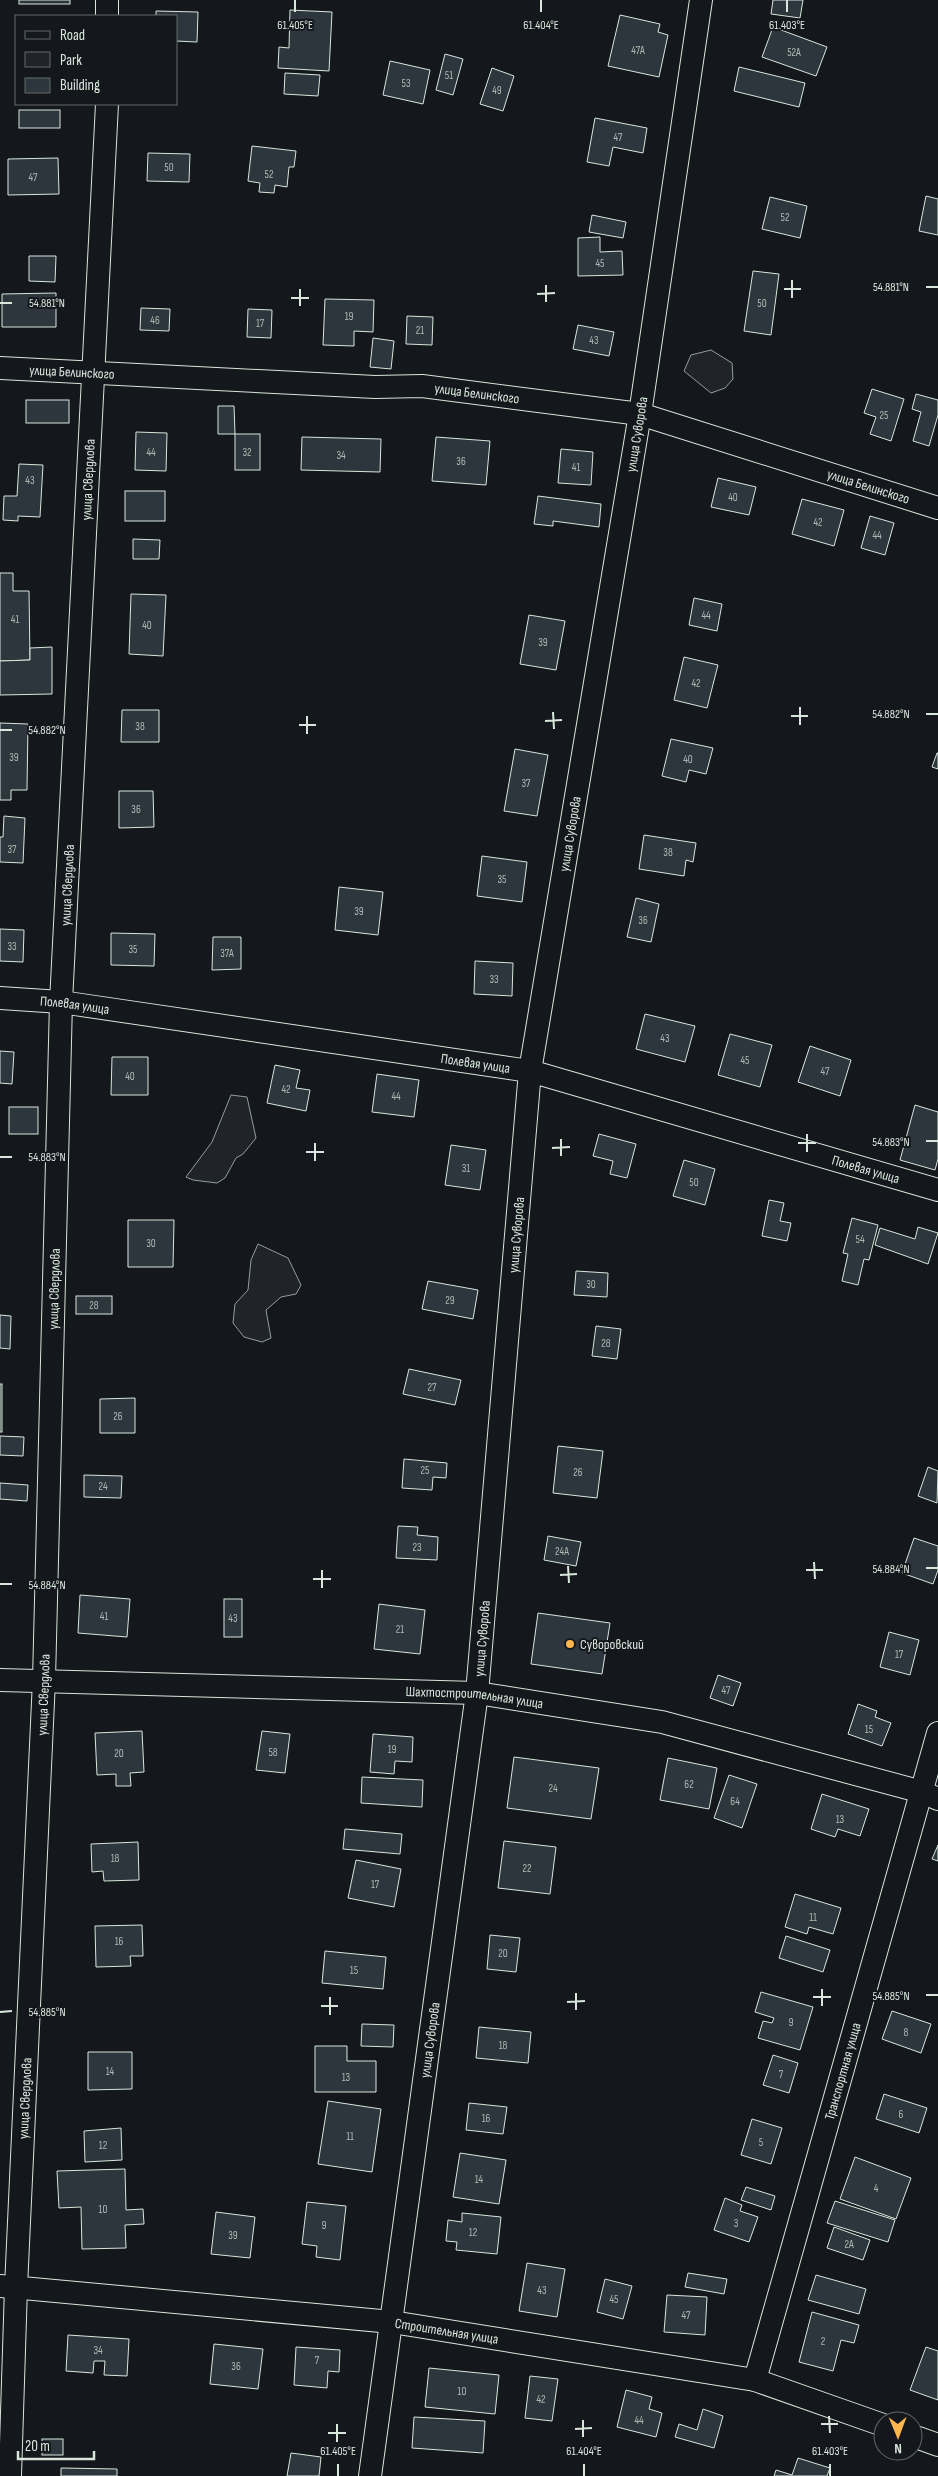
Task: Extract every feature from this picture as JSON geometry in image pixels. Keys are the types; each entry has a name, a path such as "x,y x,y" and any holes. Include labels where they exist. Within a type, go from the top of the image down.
{"street":[{"path":"107,0 107,15"},
{"name":"улица Суворова","path":"370,2476 477,1693 530,1071 640,414 701,0"},
{"name":"улица Свердлова","path":"10,2476 8,2286 44,1680 61,1002 107,105"},
{"name":"улица Белинского","path":"0,368 375,387 422,386 640,414 938,508"},
{"name":"Полевая улица","path":"0,998 61,1002 530,1071 938,1190"},
{"name":"Шахтостроительная улица","path":"0,1680 477,1693 662,1722 930,1796"},
{"name":"Транспортная улица","path":"755,2380 930,1796 938,1733"},
{"name":"Строительная улица","path":"8,2286 392,2322 755,2380 873,2421"},
{"path":"923,2439 938,2444"}],"green space":[{"path":"711,350 732,363 733,379 725,388 711,393 684,371 691,355"},
{"path":"231,1095 247,1097 256,1138 243,1154 236,1158 225,1178 217,1183 193,1180 186,1177 212,1142"},
{"path":"258,1244 288,1258 301,1285 296,1294 281,1297 266,1310 271,1338 262,1342 244,1337 233,1323 235,1304 248,1290 251,1260"}],"building":[{"path":"19,0 70,0 70,4 19,4"},
{"path":"773,0 803,0 800,18 771,14"},
{"path":"290,10 332,12 329,71 278,68 279,47 289,48"},
{"path":"156,11 198,12 197,42 178,41 178,15 156,15"},
{"path":"620,15 660,24 658,32 668,35 659,77 608,66"},
{"path":"773,27 827,47 816,76 762,57"},
{"path":"445,54 463,59 453,95 436,90"},
{"path":"390,61 430,70 423,104 383,95"},
{"path":"739,67 805,83 799,107 734,91"},
{"path":"492,68 514,76 503,111 480,104"},
{"path":"285,73 320,75 318,96 284,94"},
{"path":"19,110 60,110 60,128 19,128"},
{"path":"595,118 647,128 643,153 613,147 609,166 587,162"},
{"path":"252,146 296,151 294,167 289,167 287,187 275,185 274,193 259,192 260,183 248,181"},
{"path":"148,153 190,154 189,182 147,181"},
{"path":"58,158 59,194 8,195 8,159"},
{"path":"926,196 938,199 938,235 919,231"},
{"path":"770,197 807,206 800,238 762,229"},
{"path":"592,215 626,222 623,238 589,232"},
{"path":"600,237 600,252 622,251 623,275 578,276 578,238"},
{"path":"29,256 56,256 55,282 29,281"},
{"path":"753,271 779,274 771,335 744,331"},
{"path":"56,293 56,327 2,327 2,294"},
{"path":"325,299 374,300 373,332 354,331 354,346 323,345"},
{"path":"141,308 170,309 169,331 140,330"},
{"path":"248,309 272,310 271,338 247,337"},
{"path":"407,316 433,317 432,345 406,344"},
{"path":"578,325 614,332 609,356 573,349"},
{"path":"373,338 394,341 391,369 370,367"},
{"path":"872,389 904,399 891,441 870,434 876,417 864,413"},
{"path":"916,394 938,400 938,415 929,446 913,441 921,412 912,409"},
{"path":"26,400 69,400 69,423 26,423"},
{"path":"218,406 234,406 235,434 218,434"},
{"path":"136,432 167,433 166,471 135,470"},
{"path":"235,434 260,434 260,470 235,470"},
{"path":"302,437 381,439 380,472 301,470"},
{"path":"436,437 490,441 486,485 432,481"},
{"path":"561,449 593,452 591,485 558,483"},
{"path":"19,464 43,465 40,517 18,516 18,521 3,520 4,496 17,496"},
{"path":"718,478 756,487 749,515 711,507"},
{"path":"125,491 165,491 165,521 125,521"},
{"path":"538,496 601,504 599,527 553,521 553,526 534,524"},
{"path":"802,499 844,510 834,546 792,534"},
{"path":"870,516 894,523 885,555 861,548"},
{"path":"133,539 160,540 159,559 133,559"},
{"path":"0,573 13,573 13,591 29,591 30,660 0,661"},
{"path":"131,594 166,595 163,656 129,654"},
{"path":"694,598 722,604 717,631 689,625"},
{"path":"529,615 565,621 556,670 520,664"},
{"path":"52,647 52,694 0,695 0,661 30,660 30,648"},
{"path":"684,657 718,665 707,708 674,700"},
{"path":"122,710 159,710 159,742 121,742"},
{"path":"0,723 28,724 27,790 11,790 11,800 0,800"},
{"path":"671,739 713,748 706,774 689,770 686,782 662,776"},
{"path":"515,749 548,755 537,816 504,811"},
{"path":"938,753 938,769 932,767"},
{"path":"119,791 153,791 154,827 119,828"},
{"path":"4,816 25,818 23,863 0,862 0,837 3,837"},
{"path":"644,835 696,843 693,862 686,860 684,876 639,869"},
{"path":"482,856 527,862 522,902 477,896"},
{"path":"339,887 383,892 378,935 335,930"},
{"path":"636,898 659,904 651,942 627,937"},
{"path":"0,929 24,930 23,962 0,961"},
{"path":"111,933 155,934 154,966 111,965"},
{"path":"213,937 241,937 241,969 212,970"},
{"path":"475,961 513,963 512,996 474,994"},
{"path":"645,1014 695,1026 685,1062 636,1049"},
{"path":"730,1034 772,1045 760,1087 718,1075"},
{"path":"810,1046 851,1060 840,1096 798,1082"},
{"path":"0,1051 14,1052 12,1084 0,1083"},
{"path":"112,1057 148,1057 148,1095 111,1095"},
{"path":"275,1065 300,1070 296,1088 310,1090 306,1111 267,1103"},
{"path":"377,1074 419,1080 414,1117 372,1112"},
{"path":"915,1105 938,1112 938,1159 935,1170 900,1160"},
{"path":"9,1107 38,1107 38,1134 9,1134"},
{"path":"599,1134 636,1144 627,1178 610,1174 613,1161 593,1156"},
{"path":"451,1145 486,1150 480,1190 445,1185"},
{"path":"684,1160 715,1169 705,1205 673,1196"},
{"path":"769,1200 784,1203 780,1221 791,1223 787,1241 762,1236"},
{"path":"852,1218 878,1225 869,1260 864,1259 858,1285 842,1281 848,1254 843,1253"},
{"path":"128,1220 174,1220 173,1267 128,1267"},
{"path":"918,1227 938,1233 928,1264 875,1245 880,1228 915,1239"},
{"path":"576,1271 608,1273 607,1297 574,1295"},
{"path":"428,1281 478,1290 473,1319 422,1309"},
{"path":"76,1296 112,1296 112,1314 76,1314"},
{"path":"0,1315 11,1316 10,1349 0,1348"},
{"path":"596,1326 621,1329 617,1359 592,1356"},
{"path":"409,1369 461,1380 455,1405 403,1394"},
{"path":"0,1384 2,1384 2,1432 0,1432"},
{"path":"135,1398 135,1433 100,1433 100,1399"},
{"path":"0,1436 24,1437 23,1456 0,1455"},
{"path":"558,1446 603,1451 597,1498 553,1493"},
{"path":"404,1459 447,1463 446,1478 433,1477 432,1490 402,1488"},
{"path":"928,1467 938,1471 937,1503 918,1496"},
{"path":"84,1475 122,1476 121,1498 84,1497"},
{"path":"0,1483 28,1485 27,1501 0,1499"},
{"path":"398,1526 418,1527 417,1535 438,1537 437,1560 396,1558"},
{"path":"548,1536 581,1542 576,1566 544,1560"},
{"path":"914,1538 938,1546 938,1570 933,1584 902,1573"},
{"path":"80,1595 130,1599 127,1637 78,1633"},
{"path":"224,1599 242,1599 242,1637 224,1637"},
{"path":"379,1604 425,1610 420,1654 374,1649"},
{"name":"Суворовский","path":"538,1613 610,1623 602,1674 531,1664"},
{"path":"889,1632 919,1640 910,1675 880,1667"},
{"path":"718,1675 741,1683 733,1706 710,1698"},
{"path":"858,1704 877,1711 875,1717 891,1723 882,1746 848,1734"},
{"path":"142,1731 144,1772 130,1773 131,1786 116,1786 116,1774 97,1775 95,1733"},
{"path":"262,1731 290,1734 285,1773 256,1770"},
{"path":"373,1734 413,1737 412,1762 395,1761 394,1774 370,1772"},
{"path":"514,1757 599,1768 591,1819 507,1808"},
{"path":"668,1758 717,1768 709,1809 660,1800"},
{"path":"729,1775 757,1784 742,1828 714,1818"},
{"path":"362,1777 423,1780 422,1807 361,1803"},
{"path":"822,1794 869,1809 860,1836 838,1829 835,1837 811,1829"},
{"path":"345,1829 402,1834 400,1854 343,1849"},
{"path":"504,1841 556,1847 550,1894 498,1888"},
{"path":"138,1842 139,1880 104,1881 103,1871 92,1872 91,1844"},
{"path":"938,1845 938,1861 932,1859"},
{"path":"356,1860 401,1869 394,1907 348,1898"},
{"path":"795,1894 841,1908 833,1934 809,1927 807,1934 785,1927"},
{"path":"142,1925 143,1956 130,1956 131,1966 96,1967 95,1926"},
{"path":"490,1935 520,1938 516,1972 487,1969"},
{"path":"786,1936 830,1950 823,1972 779,1958"},
{"path":"325,1951 386,1957 383,1989 322,1983"},
{"path":"761,1992 813,2007 800,2050 758,2038 763,2021 772,2023 774,2018 755,2012"},
{"path":"892,2011 931,2024 921,2053 882,2039"},
{"path":"362,2024 394,2025 393,2047 361,2046"},
{"path":"479,2027 531,2032 528,2063 476,2058"},
{"path":"315,2046 347,2046 347,2061 376,2061 376,2092 315,2092"},
{"path":"88,2052 132,2052 132,2089 88,2090"},
{"path":"773,2055 798,2063 789,2093 763,2085"},
{"path":"884,2094 927,2108 919,2133 876,2119"},
{"path":"328,2101 381,2109 372,2172 318,2164"},
{"path":"469,2103 507,2107 503,2134 466,2130"},
{"path":"752,2119 782,2128 771,2164 741,2155"},
{"path":"121,2128 122,2160 85,2162 84,2131"},
{"path":"460,2153 506,2160 499,2204 453,2197"},
{"path":"855,2157 911,2178 896,2219 840,2199"},
{"path":"125,2169 126,2210 143,2209 144,2224 125,2225 126,2248 82,2249 81,2207 59,2208 57,2171"},
{"path":"746,2187 775,2196 771,2210 741,2200"},
{"path":"725,2198 742,2205 740,2211 758,2217 749,2242 714,2230"},
{"path":"835,2201 895,2220 888,2242 827,2223"},
{"path":"307,2202 346,2206 340,2260 316,2257 317,2246 302,2244"},
{"path":"216,2212 255,2217 250,2258 211,2254"},
{"path":"462,2213 501,2217 497,2254 456,2250 457,2242 446,2241 448,2220 462,2222"},
{"path":"834,2227 870,2240 863,2260 827,2248"},
{"path":"527,2263 565,2269 557,2317 519,2311"},
{"path":"688,2273 727,2279 724,2294 685,2287"},
{"path":"816,2275 866,2289 859,2314 808,2300"},
{"path":"605,2279 632,2286 623,2319 597,2312"},
{"path":"667,2295 707,2297 705,2335 664,2332"},
{"path":"812,2312 859,2325 854,2343 841,2340 833,2371 799,2362"},
{"path":"68,2335 129,2339 127,2376 104,2375 105,2361 94,2361 93,2373 66,2371"},
{"path":"214,2344 263,2349 258,2389 210,2384"},
{"path":"296,2347 340,2350 339,2372 328,2371 327,2388 294,2385"},
{"path":"926,2347 938,2351 938,2400 910,2390"},
{"path":"429,2368 499,2375 495,2414 425,2407"},
{"path":"530,2376 558,2379 552,2421 525,2418"},
{"path":"626,2390 652,2397 649,2409 662,2413 656,2437 617,2427"},
{"path":"703,2409 723,2416 714,2448 675,2437 679,2424 697,2430"},
{"path":"414,2417 485,2421 483,2453 412,2448"},
{"path":"42,2439 63,2439 63,2455 42,2455"},
{"path":"291,2453 321,2457 319,2476 287,2476"},
{"path":"798,2458 830,2468 827,2476 774,2476 776,2470 792,2475"},
{"path":"61,2468 117,2469 117,2476 61,2476"}],"place":[{"name":"Суворовский","path":"570,1644"}]}
